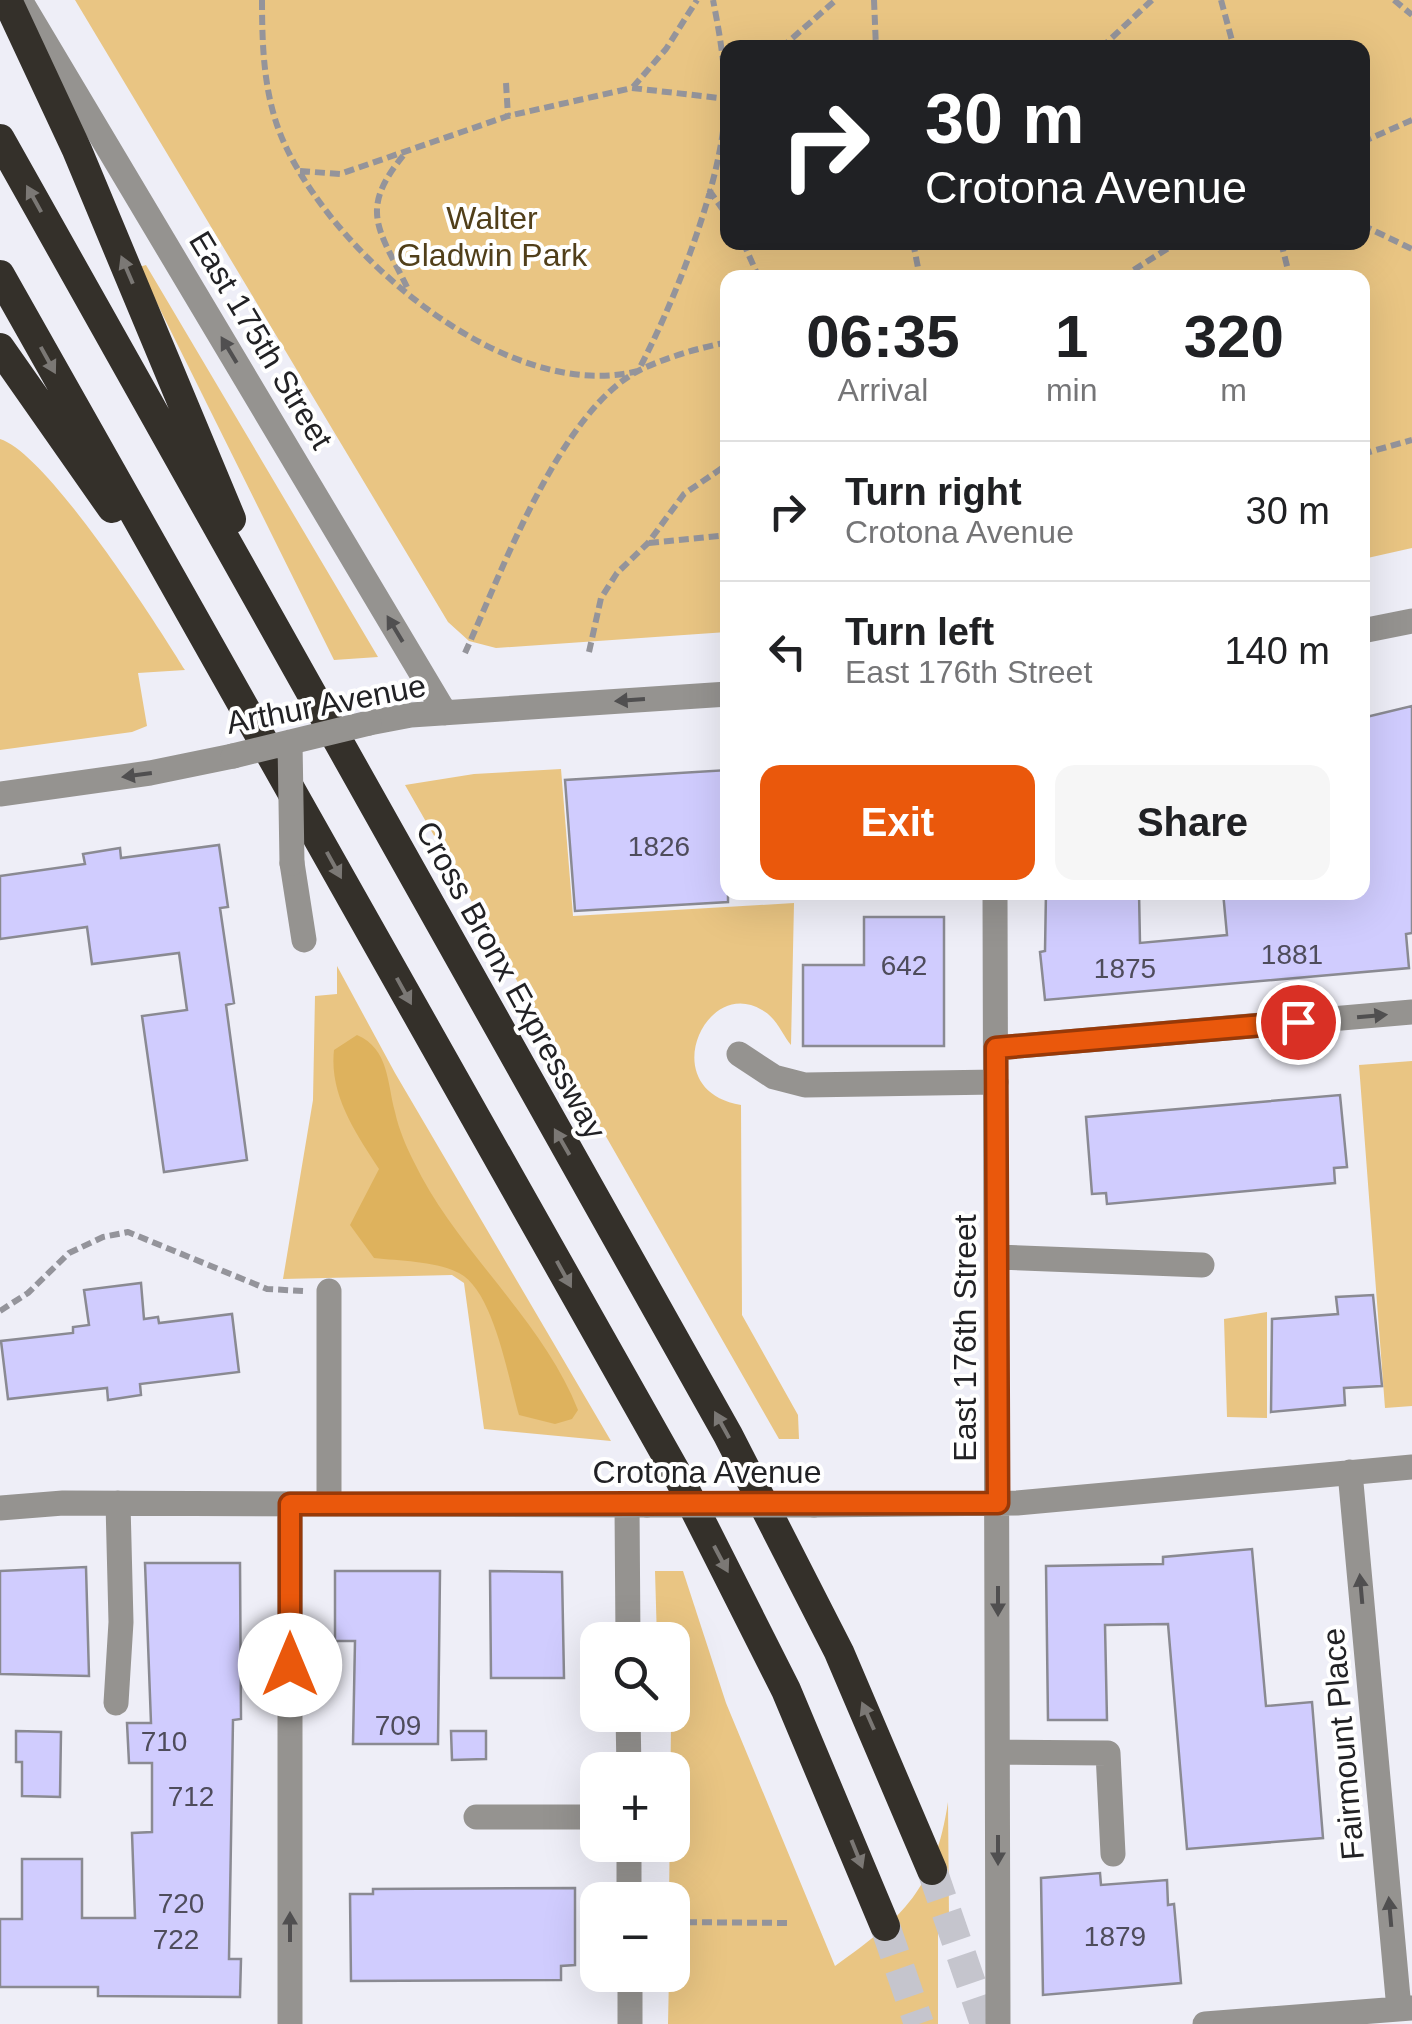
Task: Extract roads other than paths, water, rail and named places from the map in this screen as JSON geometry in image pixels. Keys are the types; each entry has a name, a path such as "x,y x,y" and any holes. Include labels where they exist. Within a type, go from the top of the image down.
{"highway":[{"path":"7,0 77,150 286,651"},
{"name":"Cross Bronx Expressway","path":"0,139 782,1536 865,1710 932,1870"},
{"path":"0,275 713,1543 811,1746 885,1926"},
{"path":"0,348 217,658"}],"street":[{"name":"East 175th Street","path":"20,0 445,713"},
{"path":"1370,629 1412,621"},
{"name":"Arthur Avenue","path":"0,794 150,773 369,723 445,713 720,695"},
{"path":"290,742 292,863 304,940"},
{"name":"East 176th Street","path":"994,900 998,2024"},
{"path":"996,1048 1412,1012"},
{"path":"739,1054 765,1072 805,1085 996,1082"},
{"path":"997,1257 1202,1265"},
{"path":"329,1292 330,1504"},
{"name":"Crotona Avenue","path":"0,1508 118,1503 998,1503 1412,1466"},
{"name":"Fairmount Place","path":"1350,1472 1406,2009"},
{"path":"116,1703 121,1622 118,1503"},
{"path":"290,1504 290,2024"},
{"path":"629,1622 637,1505"},
{"path":"998,1752 1108,1753 1113,1854"},
{"path":"476,1817 580,1817"},
{"path":"630,1992 630,2024"},
{"path":"1205,2024 1406,2009"}],"tunnel":[{"path":"932,1870 985,2024"},
{"path":"885,1926 919,2024"}],"park label":[{"name":"Walter Gladwin Park","path":"492,236"}]}
